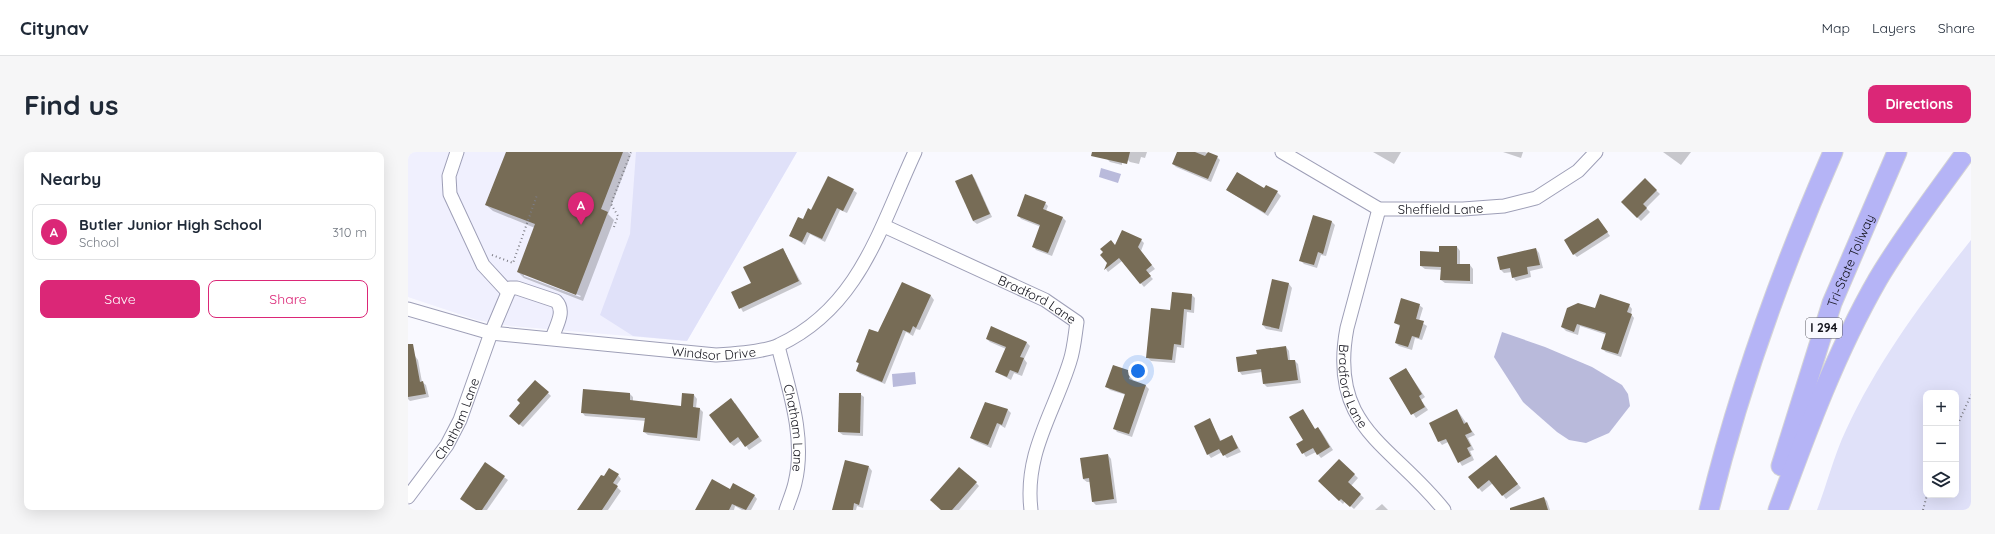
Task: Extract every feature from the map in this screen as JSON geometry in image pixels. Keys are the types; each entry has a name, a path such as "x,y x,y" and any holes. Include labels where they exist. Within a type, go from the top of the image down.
{"highway":[{"path":"1709,510 1722,458 1749,368 1786,267 1833,152"},
{"name":"Tri-State Tollway","path":"1770,510 1779,475 1832,303 1897,152"},
{"path":"1778,510 1818,404 1860,312 1900,245 1966,152"}],"street":[{"path":"457,152 449,176 450,194 483,265 507,291 510,288 517,288 556,301 561,309 552,338"},
{"name":"Windsor Drive","path":"408,309 490,333 716,355 738,354 778,346 812,326 845,294 855,280 884,226 896,193 915,152"},
{"name":"Sheffield Lane","path":"1282,152 1379,209 1489,208 1533,199 1578,172 1596,152"},
{"name":"Bradford Lane","path":"1379,209 1343,347 1344,378 1351,405 1364,427 1373,438 1426,489 1444,510"},
{"name":"Bradford Lane","path":"884,226 1045,300 1076,322 1071,360 1038,441 1032,462 1030,476 1031,510"},
{"name":"Chatham Lane","path":"408,497 446,445 460,420 490,333 507,291"},
{"name":"Chatham Lane","path":"778,346 797,432 797,469 795,483 786,510"}],"path":[{"path":"614,227 618,216 611,204 631,152"},
{"path":"490,254 512,263 537,195"},
{"path":"1957,426 1971,395"},
{"path":"1923,510 1926,498"}],"shaded area":[{"path":"408,152 797,152 687,341 510,326 477,320 408,297"},
{"path":"636,152 797,152 687,341 633,336 600,315 630,234"},
{"path":"1101,168 1121,174 1118,183 1099,177"},
{"path":"1971,240 1971,510 1817,510 1838,449 1859,404 1887,355 1919,308"},
{"path":"1502,332 1545,347 1592,367 1622,385 1628,394 1630,406 1609,433 1586,443 1569,440 1557,432 1523,402 1494,357"},
{"path":"915,372 916,384 893,387 892,374"}],"building":[{"path":"506,152 623,152 601,209 608,212 576,295 517,272 535,224 485,205"},
{"path":"1092,152 1130,152 1127,164 1091,156"},
{"path":"1177,152 1195,152 1205,156 1208,152 1218,156 1208,179 1172,164"},
{"path":"1237,172 1264,188 1266,185 1278,191 1265,213 1226,190"},
{"path":"972,174 990,214 973,221 955,181"},
{"path":"828,176 854,189 843,211 837,208 822,239 807,232 802,242 789,236 798,217 803,219 808,208 811,210"},
{"path":"1645,178 1657,190 1643,204 1647,208 1637,218 1621,202"},
{"path":"1025,194 1046,202 1043,209 1063,217 1048,253 1032,247 1040,225 1017,216"},
{"path":"1313,215 1332,221 1323,254 1318,252 1314,265 1299,261"},
{"path":"1598,218 1608,232 1573,255 1564,240"},
{"path":"1122,230 1142,239 1138,247 1152,265 1146,270 1151,276 1140,284 1119,258 1104,270 1107,263 1100,255 1103,252 1100,249 1111,240 1115,245"},
{"path":"1439,246 1457,246 1457,264 1470,264 1470,281 1440,280 1441,267 1420,266 1420,251 1439,252"},
{"path":"783,248 799,281 739,309 731,292 751,283 743,267"},
{"path":"1536,248 1540,265 1527,267 1528,274 1512,278 1510,268 1500,270 1497,257"},
{"path":"1272,279 1289,283 1279,329 1262,325"},
{"path":"902,282 931,295 916,328 913,326 910,333 903,330 882,382 856,371 859,363 856,362 869,329 878,332"},
{"path":"1172,292 1192,294 1191,310 1184,309 1181,345 1174,344 1172,360 1146,358 1151,308 1170,310"},
{"path":"1600,294 1630,304 1627,312 1632,314 1618,354 1601,349 1606,333 1577,324 1574,332 1561,327 1567,308 1578,303 1595,308"},
{"path":"1401,298 1420,304 1416,319 1424,321 1419,338 1412,336 1408,347 1395,343 1400,325 1394,323"},
{"path":"991,326 1027,342 1020,357 1024,358 1018,373 1010,370 1007,377 995,372 1006,347 986,339"},
{"path":"408,344 413,344 420,382 423,381 426,394 408,397"},
{"path":"1286,346 1288,360 1295,360 1298,380 1263,384 1261,369 1238,372 1236,357 1257,354 1256,350"},
{"path":"1113,365 1131,371 1129,379 1146,385 1129,434 1113,429 1125,394 1105,387"},
{"path":"1406,368 1422,394 1419,396 1425,407 1411,415 1389,378"},
{"path":"535,380 549,392 519,425 509,416 520,403 517,400"},
{"path":"583,389 630,393 630,400 681,406 682,393 694,394 693,407 700,408 697,438 643,432 645,418 581,413"},
{"path":"839,393 861,393 860,433 838,432"},
{"path":"731,398 759,437 745,447 738,437 730,443 709,415"},
{"path":"985,402 1008,409 1002,425 997,423 988,445 970,438"},
{"path":"1303,409 1315,429 1318,427 1330,447 1317,455 1313,448 1302,454 1296,444 1303,440 1289,417"},
{"path":"1457,409 1464,424 1467,422 1472,432 1465,435 1471,446 1467,448 1471,456 1458,463 1446,439 1438,442 1429,423"},
{"path":"1210,418 1220,441 1232,435 1238,448 1223,456 1219,449 1207,455 1194,426"},
{"path":"1108,454 1114,499 1092,502 1089,478 1083,479 1080,458"},
{"path":"1496,455 1518,484 1502,496 1489,480 1478,489 1468,477"},
{"path":"1339,459 1355,474 1348,482 1361,494 1350,507 1341,499 1339,501 1318,481"},
{"path":"845,460 869,466 859,505 854,503 853,510 832,510"},
{"path":"485,462 505,476 482,510 476,510 460,499"},
{"path":"959,467 977,482 952,510 941,510 930,500"},
{"path":"609,468 619,474 613,483 618,486 602,510 577,510 601,475 604,476"},
{"path":"712,479 730,489 733,483 755,495 746,510 732,504 729,510 695,510"},
{"path":"1544,497 1548,510 1510,510 1510,508"}],"place":[{"name":"Butler Junior High School","path":"581,225"}]}
